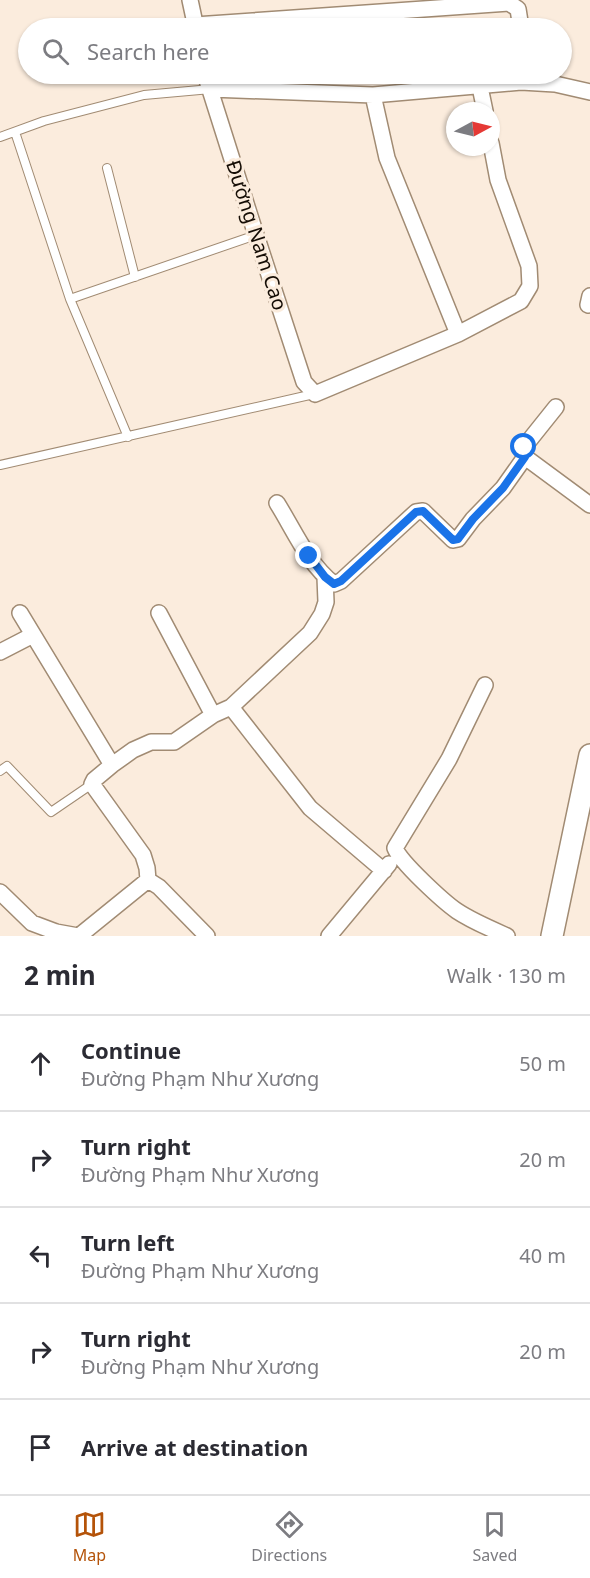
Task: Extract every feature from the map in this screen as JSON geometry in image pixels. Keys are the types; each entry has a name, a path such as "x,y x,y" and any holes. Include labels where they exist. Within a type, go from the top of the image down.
{"street":[{"path":"190,0 194,18"},
{"path":"313,18 514,2 519,18"},
{"name":"Đường Nam Cao","path":"209,84 304,382 315,394"},
{"path":"211,89 373,95 494,84"},
{"path":"555,84 590,92"},
{"path":"480,87 483,102"},
{"path":"373,95 387,158 458,334"},
{"path":"315,394 458,334 521,301 530,286 530,266 498,180 493,156"},
{"path":"278,502 309,556 325,577 334,584 341,581 416,512 423,511 453,540 458,539 473,519 503,488 525,457 524,447 556,407"},
{"path":"525,457 590,505"},
{"path":"148,880 143,855 92,784 94,780 133,750 151,742 174,742 213,715 231,707 310,633 326,603 325,577"},
{"path":"20,613 112,765"},
{"path":"159,613 213,715"},
{"path":"0,652 33,635"},
{"path":"485,685 449,759 395,848 397,854 456,910 507,936"},
{"path":"231,707 310,808 384,871"},
{"path":"552,936 590,756"},
{"path":"329,936 397,854"},
{"path":"2,895 32,923 56,932 79,936 148,880"},
{"path":"148,880 159,887 207,936"}],"lane":[{"path":"0,138 44,121 144,95 211,89"},
{"path":"15,132 70,299 128,437"},
{"path":"107,168 135,278"},
{"path":"70,299 256,235"},
{"path":"0,465 315,394"},
{"path":"0,771 7,766 51,812 92,784"}],"route":[{"path":"309,556 325,577 334,584 341,581 411,516 423,511 453,540 458,539 473,519 503,488 525,457 524,447"}]}
